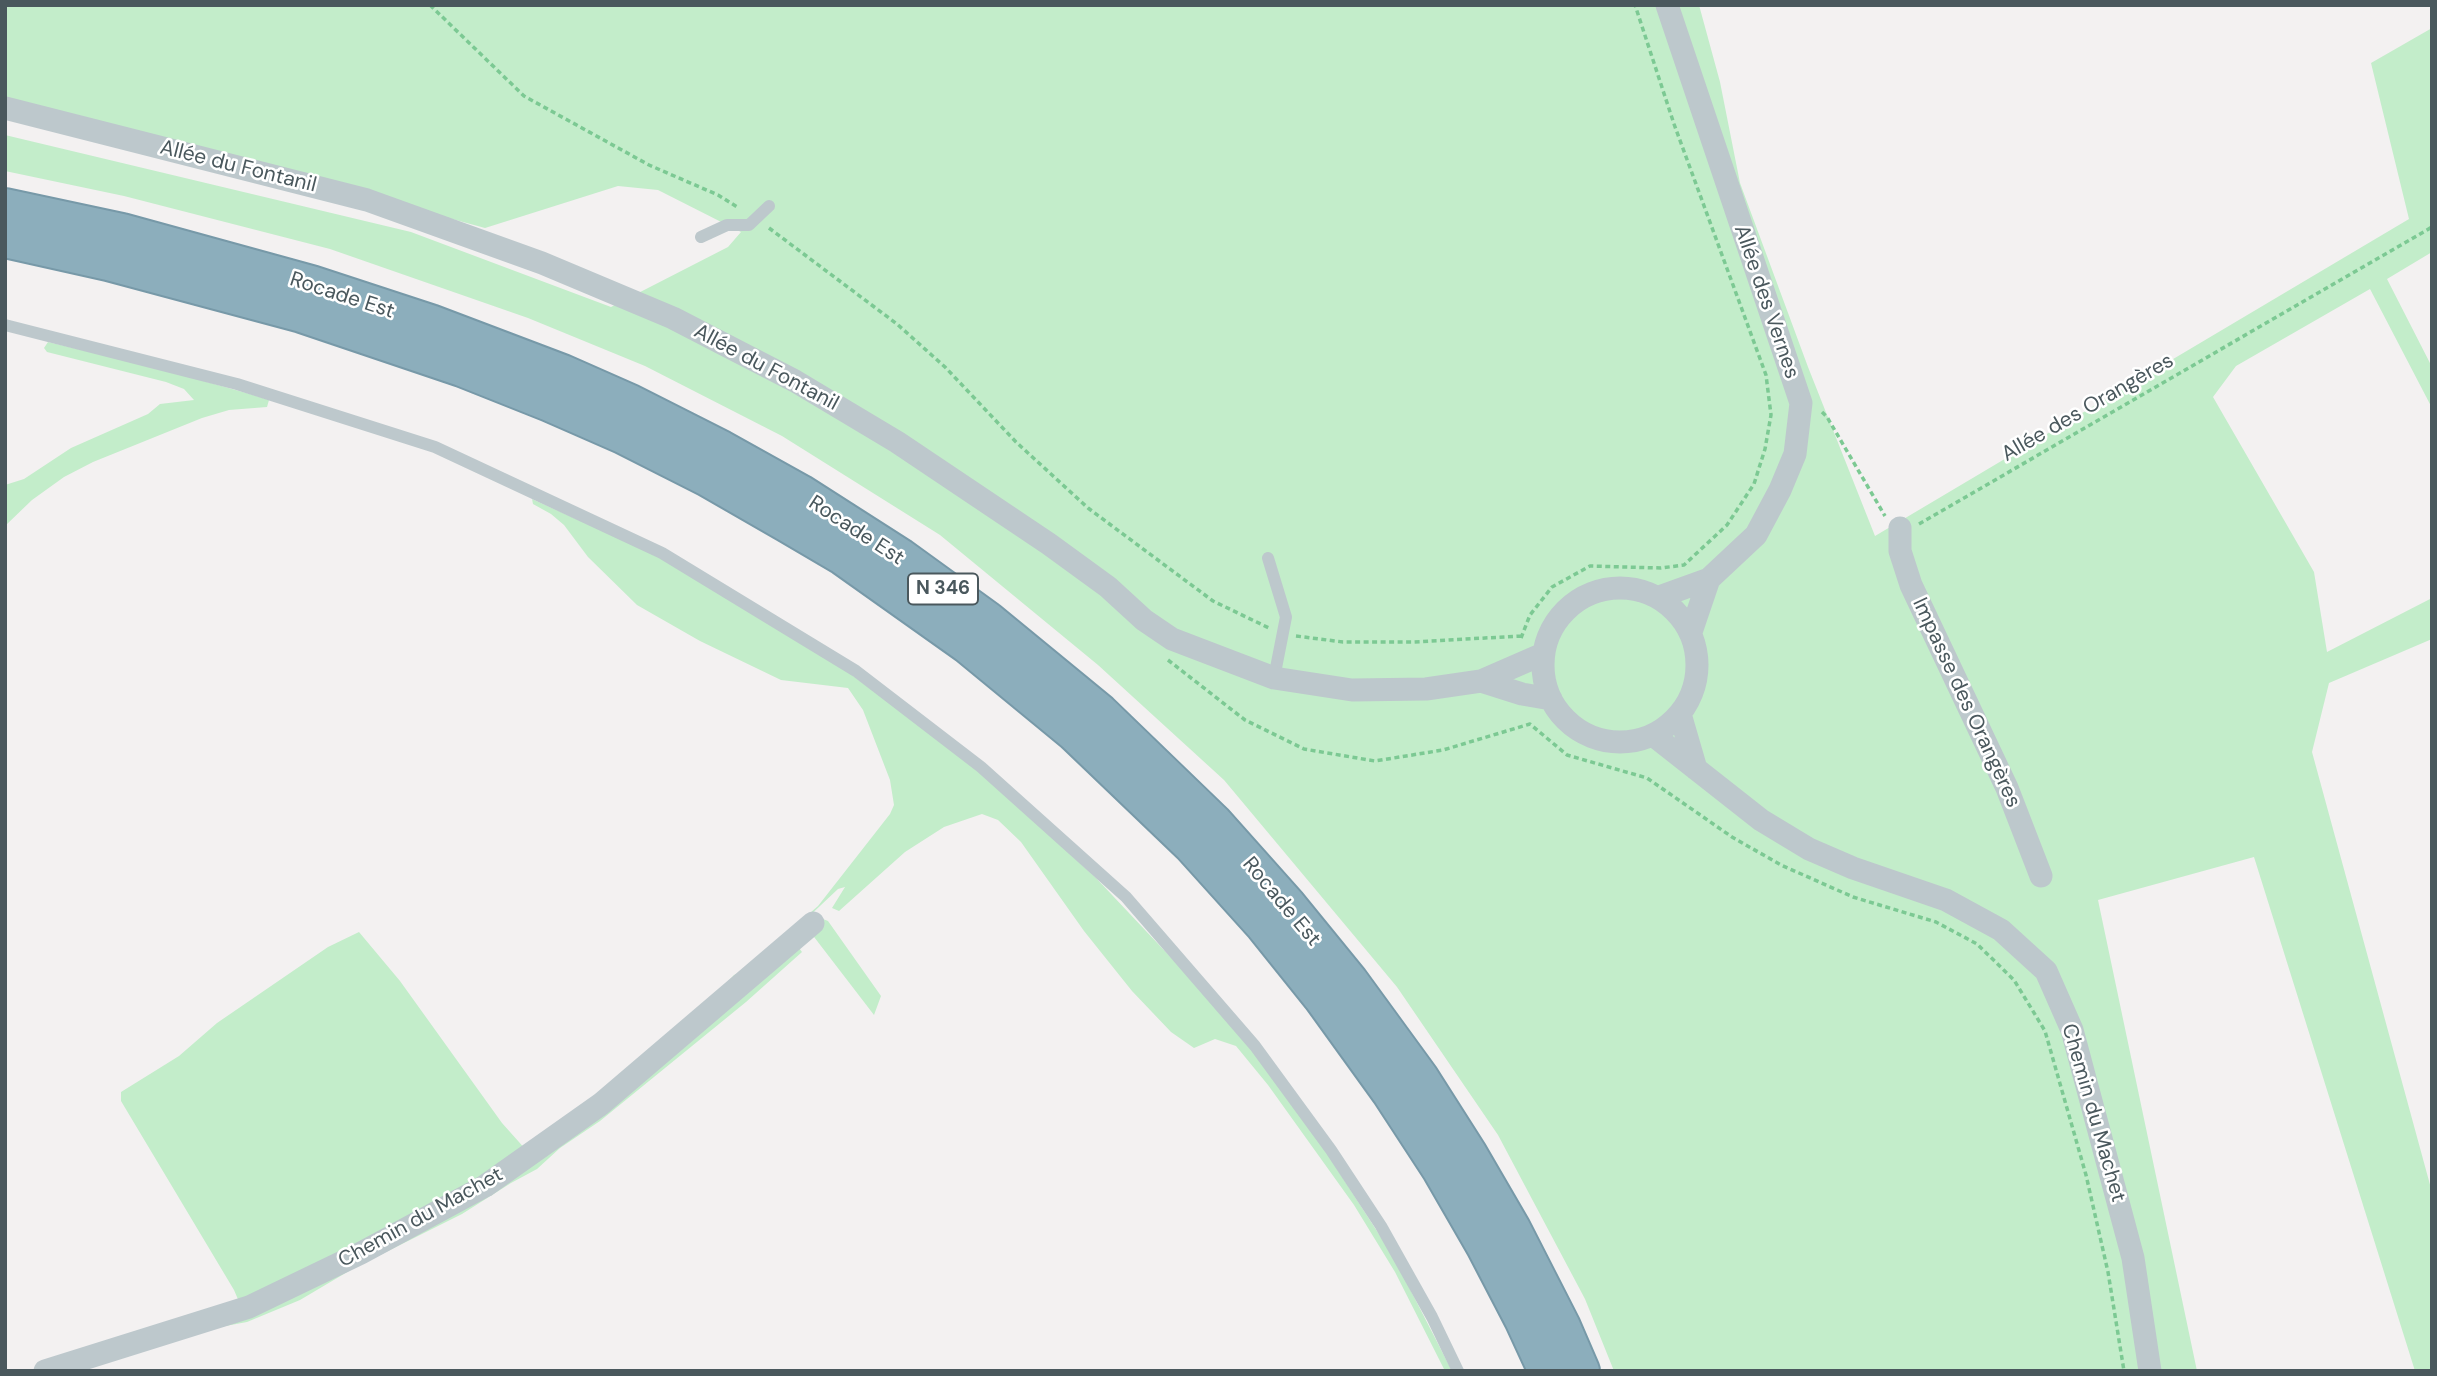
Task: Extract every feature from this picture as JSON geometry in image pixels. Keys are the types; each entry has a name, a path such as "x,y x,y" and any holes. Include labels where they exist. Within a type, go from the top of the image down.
{"highway":[{"name":"Rocade Est","path":"5,208 122,233 311,285 430,324 562,374 630,404 800,494 900,558 987,621 1099,713 1204,814 1287,906 1341,973 1419,1078 1468,1155 1511,1229 1561,1327 1580,1371"},
{"name":"Rocade Est","path":"5,238 108,261 302,313 436,358 550,402 623,434 708,477 788,523 866,571 968,644 1076,732 1192,844 1265,925 1322,996 1385,1083 1441,1168 1524,1318 1548,1371"}],"street":[{"name":"Allée des Vernes","path":"1659,597 1709,579 1756,535 1780,490 1795,454 1801,403 1667,5"},
{"name":"Allée du Fontanil","path":"5,108 367,200 542,263 673,318 795,381 897,442 1049,544 1172,639 1274,678 1352,690 1426,689 1481,681 1544,654"},
{"name":"Impasse des Orangères","path":"1900,528 1900,551 1911,585 2007,788 2041,876"},
{"name":"Allée des Vernes","path":"1691,632 1709,579"},
{"path":"1610,588 1635,589 1659,597 1677,612 1691,632 1697,653 1698,675 1692,696 1668,726 1653,735 1630,742 1606,741 1583,733 1564,719 1551,699 1544,677 1544,654 1551,630 1566,610 1586,596 1610,588"},
{"name":"Allée du Fontanil","path":"1481,681 1522,694 1551,699"},
{"path":"1680,714 1696,769"},
{"name":"Chemin du Machet","path":"1653,735 1761,820 1809,849 1853,868 1946,900 2001,930 2046,971 2072,1030 2133,1258 2150,1371"},
{"name":"Chemin du Machet","path":"45,1371 249,1307 361,1253 485,1186 601,1104 813,923"}],"lane":[{"path":"701,237 727,225 748,225 769,206"},
{"path":"5,324 237,384 435,447 662,553 856,671 981,767 1126,897 1247,1036 1331,1150 1381,1226 1432,1317 1458,1371"},
{"path":"1268,558 1286,617 1274,678"}],"path":[{"path":"430,5 524,96 649,165 718,195 842,281 897,324 945,367 1016,442 1088,508 1213,601 1284,634 1343,642 1413,642 1521,636"},
{"path":"1519,663 1521,636 1530,615 1552,587 1590,566 1661,568 1684,565 1727,525 1755,484 1771,415 1766,374 1674,124 1634,5"},
{"name":"Allée des Orangères","path":"1900,528 1920,524 2432,227"},
{"path":"1801,403 1816,408 1827,417 1886,518 1900,528"},
{"path":"1166,659 1245,720 1304,749 1375,761 1443,750 1530,724"},
{"path":"1522,694 1530,724 1567,755 1647,778 1732,837 1781,865 1853,897 1936,922 1977,944 2014,980 2045,1031 2083,1161 2108,1272 2124,1371"}],"green space":[{"path":"5,5 1699,5 1720,82 1740,183 1808,367 1875,536 2409,219 2371,63 2432,28 2432,252 2387,279 2432,367 2432,408 2370,289 2236,366 2213,397 2314,572 2327,652 2432,598 2432,639 2329,683 2312,752 2432,1192 2432,1371 2415,1371 2254,857 2098,900 2197,1371 1614,1371 1585,1299 1498,1135 1397,987 1224,780 1098,665 940,535 782,436 645,366 528,318 330,249 124,196 5,171 5,135 411,232 611,307 728,247 741,232 658,190 618,186 485,228 5,97"},
{"path":"48,342 150,366 269,400 267,407 229,410 202,418 93,462 64,477 32,500 5,526 5,485 24,479 71,448 148,414 160,404 194,400 184,389 166,382 47,352 44,348"},
{"path":"532,499 658,556 840,666 980,771 1096,878 1211,1000 1272,1073 1393,1256 1452,1371 1445,1371 1395,1272 1354,1205 1268,1085 1236,1046 1215,1039 1194,1048 1171,1032 1132,991 1084,931 1021,842 998,820 982,814 944,827 905,852 839,911 832,908 845,887 838,889 768,955 592,1104 485,1183 336,1261 245,1303 246,1306 39,1371 29,1371 240,1304 121,1101 121,1092 179,1056 217,1023 328,947 359,932 400,981 502,1123 527,1151 605,1091 706,1005 734,975 745,970 818,906 890,814 894,805 890,780 863,710 848,688 781,680 700,641 637,605 588,557 564,525 533,504"},
{"path":"823,919 828,921 881,996 874,1015 811,933"},
{"path":"796,944 802,952 746,1002 537,1169 462,1214 354,1268 300,1300 247,1322 220,1327 464,1204"}]}
